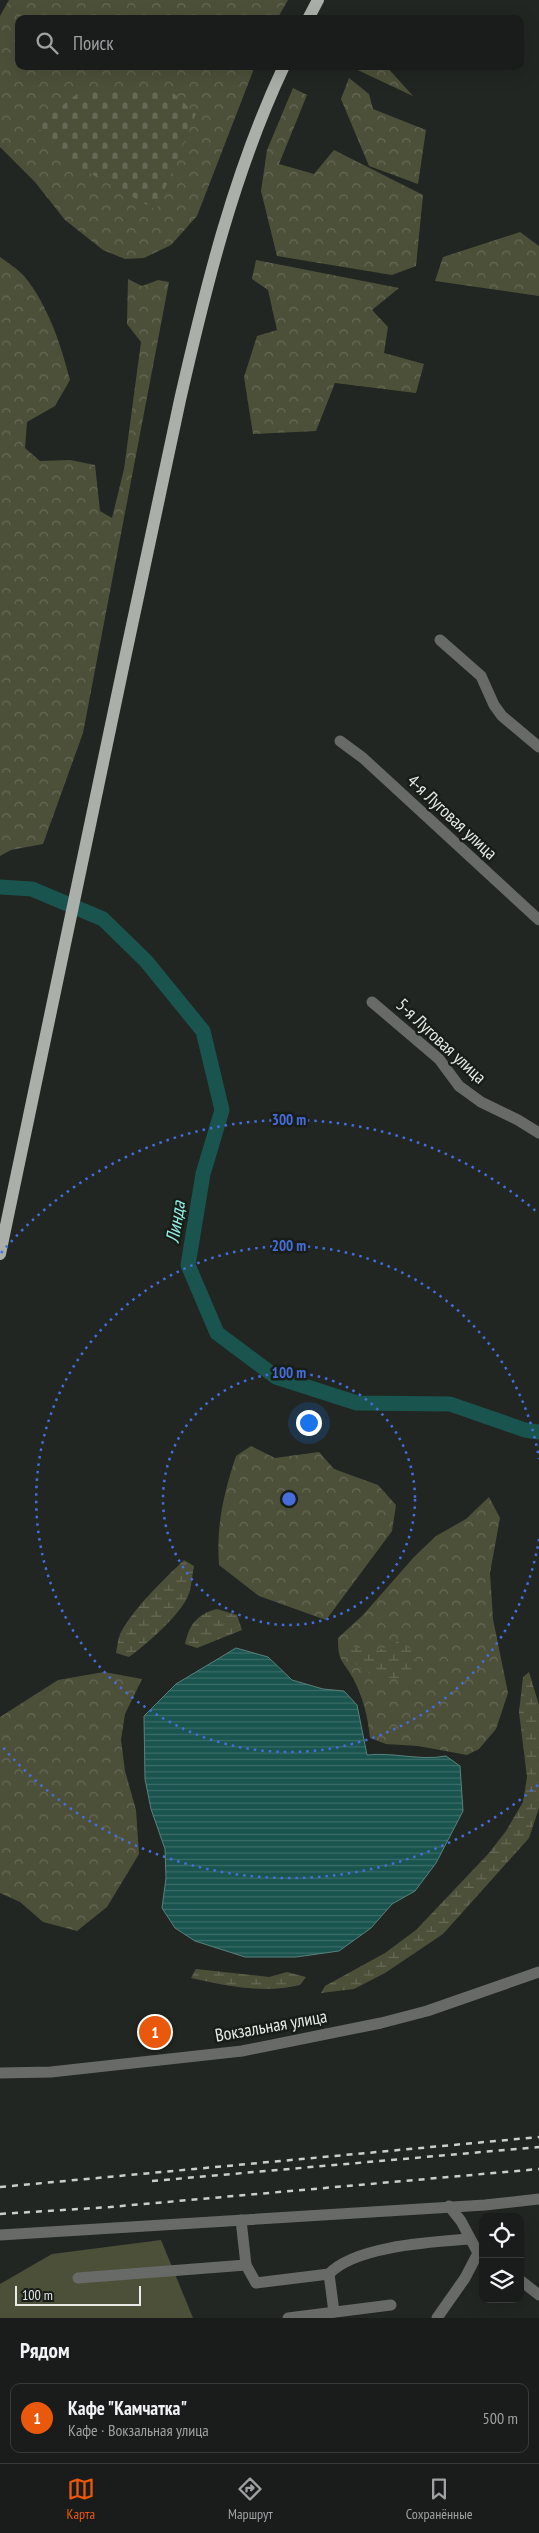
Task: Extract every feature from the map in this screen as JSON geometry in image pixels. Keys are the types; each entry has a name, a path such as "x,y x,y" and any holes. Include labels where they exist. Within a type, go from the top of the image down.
{"main road":[{"path":"310,15 318,0"},
{"path":"0,1254 145,562 200,311 235,190 256,130 282,70"}],"street":[{"path":"440,640 481,676 494,705 502,716 539,748"},
{"name":"4-я Луговая улица","path":"340,741 363,758 539,920"},
{"name":"5-я Луговая улица","path":"372,1002 439,1059 459,1086 481,1102 505,1113 539,1133"},
{"name":"Вокзальная улица","path":"0,2073 51,2072 242,2051 418,2014 539,1972"},
{"path":"0,2236 539,2199"},
{"path":"449,2206 479,2252"},
{"path":"241,2220 246,2265 256,2283 329,2274 338,2264 402,2246 470,2239"},
{"path":"437,2318 479,2255"},
{"path":"78,2278 246,2265"},
{"path":"329,2274 334,2312"},
{"path":"524,2283 539,2295"},
{"path":"288,2318 390,2305"}],"green space":[{"path":"9,0 288,0 279,15 15,15 15,70 253,70 197,216 171,245 144,258 125,259 103,250 65,220 35,182 0,147 0,16"},
{"path":"358,70 390,70 413,96"},
{"path":"349,78 369,94 373,109 426,130 418,184 369,166 341,99"},
{"path":"293,88 307,95 279,164 314,174 334,150 423,195 416,266 392,275 277,256 261,191 267,150"},
{"path":"82,90 171,91 196,114 156,210 77,166 36,126"},
{"path":"520,232 539,246 539,296 435,281 443,257"},
{"path":"0,257 22,273 47,312 58,339 70,380 55,406 27,422 25,448 40,461 70,460 95,465 100,511 112,518 124,469 141,342 127,324 128,279 142,286 158,280 169,282 83,733 43,844 11,850 0,856"},
{"path":"256,260 399,288 372,310 388,327 384,353 424,364 416,393 335,383 316,431 253,434 244,377 257,336 277,330 268,290 252,279"},
{"path":"251,1446 275,1458 319,1452 334,1469 378,1485 396,1505 392,1531 326,1620 259,1596 219,1565 220,1523 228,1483 236,1456"},
{"path":"489,1497 500,1518 490,1573 493,1619 508,1693 496,1729 479,1749 467,1755 418,1746 386,1744 370,1738 362,1700 357,1685 340,1656 338,1638 363,1615 414,1557 436,1536 466,1519"},
{"path":"184,1560 194,1566 190,1589 184,1604 162,1629 129,1657 116,1653 120,1634 132,1615"},
{"path":"217,1609 237,1615 242,1630 197,1648 185,1644 189,1631 195,1621 210,1611"},
{"path":"398,1641 411,1649 419,1664 413,1679 381,1677 364,1671 350,1656 345,1645 366,1649 379,1649"},
{"path":"104,1672 142,1679 125,1714 121,1740 125,1771 136,1810 139,1854 107,1907 77,1931 43,1922 20,1902 0,1893 0,1717 58,1680"},
{"path":"529,1672 539,1705 539,1808 529,1838 443,1934 385,1973 354,1989 321,1993 325,1986 385,1953 416,1930 489,1853 506,1831 523,1802 527,1777 519,1712 523,1677"},
{"path":"196,1969 269,1977 287,1972 306,1977 300,1985 286,1988 245,1988 191,1978"},
{"path":"161,2240 193,2318 0,2318 0,2284 52,2254"}],"water":[{"path":"236,1648 268,1657 292,1680 323,1689 344,1691 357,1705 367,1755 377,1754 426,1758 446,1756 460,1766 463,1811 436,1863 415,1891 392,1904 371,1928 339,1951 296,1957 245,1957 195,1941 175,1928 162,1908 166,1878 165,1849 151,1809 145,1779 144,1716 176,1684"}],"waterway":[{"name":"Линда","path":"0,887 32,889 103,919 146,961 203,1031 222,1110 203,1174 188,1265 217,1333 276,1377 357,1403 450,1404 525,1430 539,1432"}],"railway":[{"path":"0,2187 539,2137"},
{"path":"152,2181 539,2147"},
{"path":"0,2214 110,2207 539,2169"}],"place":[{"name":"Кафе \"Камчатка\"","path":"155,2032"}]}
